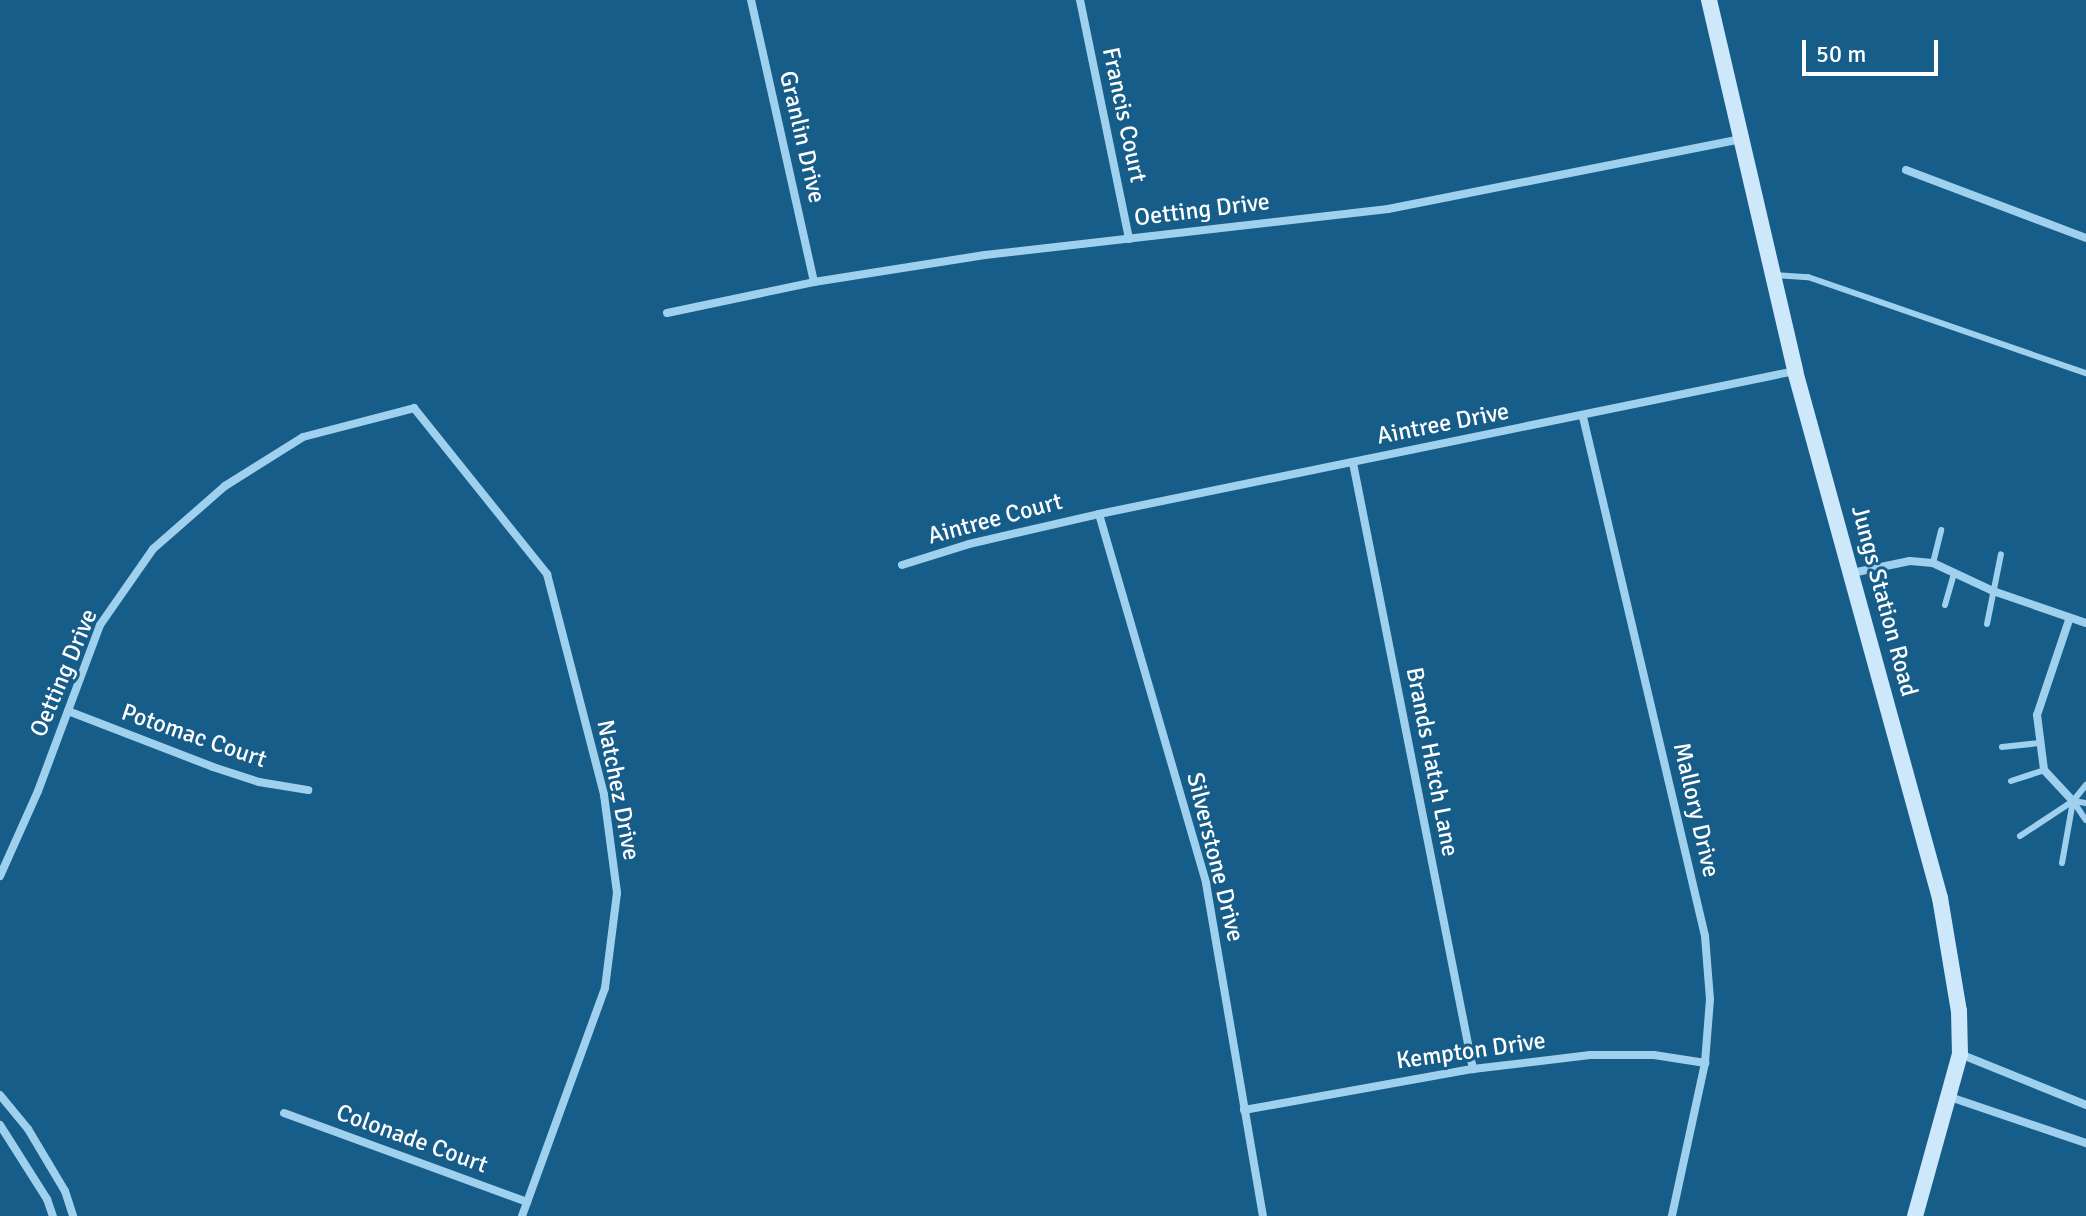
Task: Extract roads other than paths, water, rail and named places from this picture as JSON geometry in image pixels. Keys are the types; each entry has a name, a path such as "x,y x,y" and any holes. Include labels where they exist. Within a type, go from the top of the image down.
{"main road":[{"name":"Jungs Station Road","path":"1709,0 1795,371 1940,898 1959,1011 1960,1054 1915,1216"}],"street":[{"name":"Granlin Drive","path":"751,0 814,282"},
{"name":"Francis Court","path":"1080,0 1129,239"},
{"name":"Oetting Drive","path":"667,313 814,282 985,255 1388,209 1740,139"},
{"path":"1906,170 2086,238"},
{"name":"Aintree Drive","path":"1099,514 1795,371"},
{"name":"Oetting Drive","path":"0,876 100,625 153,549 225,486 303,437 414,408"},
{"name":"Natchez Drive","path":"414,408 547,574 604,795 617,893 605,988 522,1216"},
{"name":"Mallory Drive","path":"1583,417 1705,936 1710,999 1705,1063 1672,1216"},
{"name":"Brands Hatch Lane","path":"1353,463 1473,1069"},
{"name":"Aintree Court","path":"902,565 969,544 1099,514"},
{"name":"Silverstone Drive","path":"1099,514 1206,883 1263,1216"},
{"path":"1852,573 1910,561 1933,563 1993,591 2069,620 2086,623"},
{"path":"2069,620 2037,715 2044,770 2073,801"},
{"name":"Potomac Court","path":"68,711 213,767 259,782 308,790"},
{"path":"1960,1054 2086,1105"},
{"name":"Kempton Drive","path":"1244,1110 1473,1069 1590,1055 1654,1055 1705,1063"},
{"path":"0,1095 28,1129 65,1191 73,1216"},
{"path":"1946,1096 2086,1143"},
{"name":"Colonade Court","path":"284,1113 527,1202"},
{"path":"0,1125 47,1199 53,1216"}],"lane":[{"path":"1772,275 1808,277 2086,373"},
{"path":"1933,563 1941,530"},
{"path":"1987,624 2001,554"},
{"path":"1945,605 1954,574"},
{"path":"2002,747 2039,743"},
{"path":"2011,781 2044,770"},
{"path":"2020,836 2073,801 2086,785"},
{"path":"2073,801 2086,803"},
{"path":"2073,801 2086,820"},
{"path":"2062,863 2073,801"}]}
